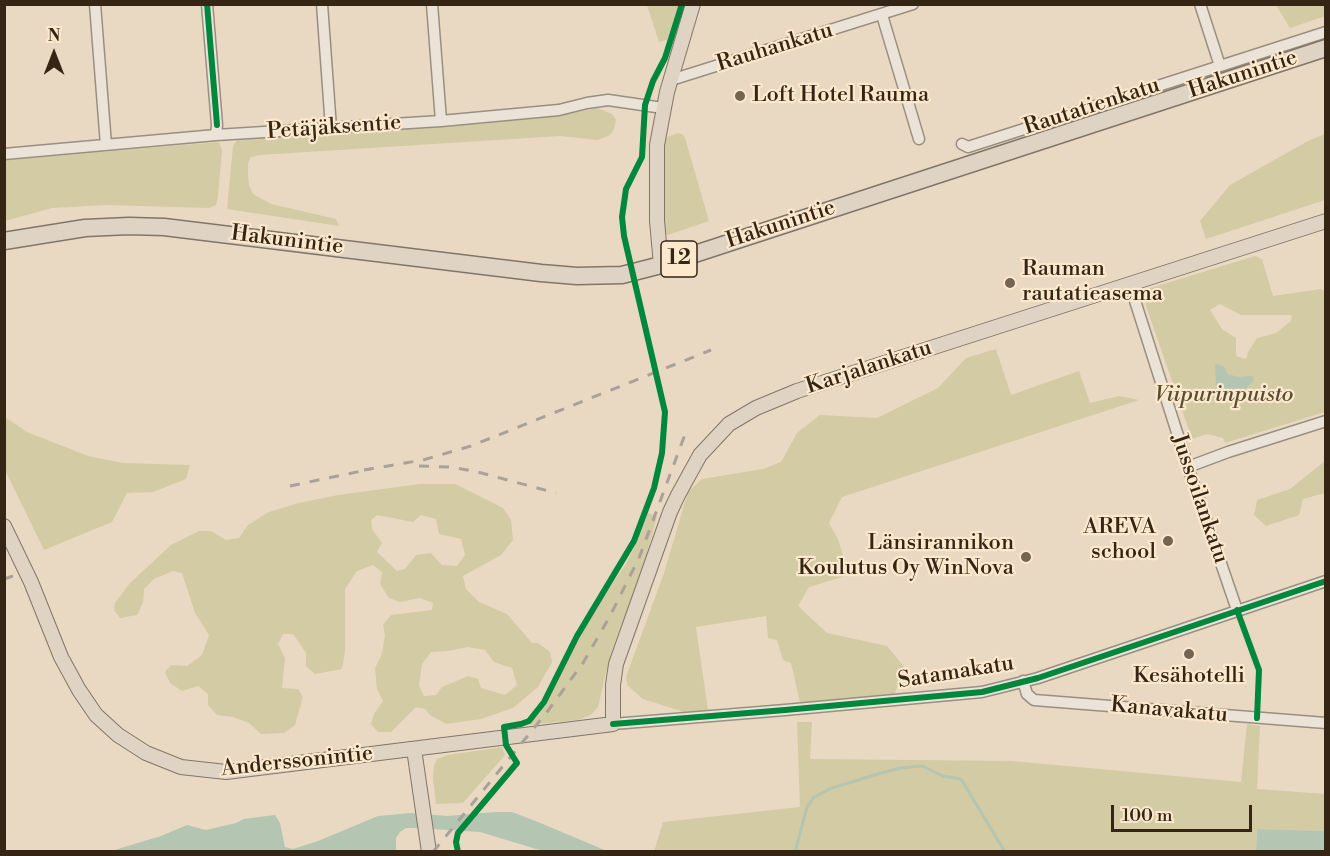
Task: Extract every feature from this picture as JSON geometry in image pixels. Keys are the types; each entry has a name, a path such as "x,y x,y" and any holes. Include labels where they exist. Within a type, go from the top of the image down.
{"highway":[{"name":"Hakunintie","path":"4,242 85,228 150,227 193,230 577,276 622,274 661,265 1326,48"}],"main road":[{"path":"661,265 656,174 657,145 663,108 693,4"},
{"name":"Karjalankatu","path":"614,724 613,685 616,664 670,512 700,455 729,424 756,408 797,391 1326,221"},
{"name":"Anderssonintie","path":"4,526 31,582 61,657 96,715 118,735 146,753 181,767 226,772 614,724"},
{"path":"414,749 429,852"}],"street":[{"path":"95,4 106,145"},
{"path":"207,4 216,135"},
{"path":"322,4 331,128"},
{"path":"432,4 441,121"},
{"name":"Rauhankatu","path":"671,80 913,4"},
{"path":"1200,4 1220,66"},
{"path":"882,15 920,139"},
{"name":"Rautatienkatu","path":"962,144 968,147 1326,32"},
{"name":"Petäjäksentie","path":"4,154 216,135 441,121 559,110 608,100 663,108"},
{"name":"Jussoilankatu","path":"1130,285 1188,467 1237,610"},
{"path":"1188,467 1228,452 1326,422"},
{"name":"Satamakatu","path":"614,724 982,692 1023,681 1326,581"},
{"name":"Kanavakatu","path":"1023,681 1027,694 1034,700 1326,723"}],"green space":[{"path":"647,5 679,5 667,40 659,42"},
{"path":"1276,5 1325,5 1325,16 1290,28"},
{"path":"597,108 612,114 616,120 610,135 598,140 560,136 251,157 248,163 248,173 249,185 253,194 271,204 336,219 339,226 227,209 233,146 237,140 478,124 558,116"},
{"path":"678,133 685,138 709,221 668,235 664,234 662,150 667,137"},
{"path":"1325,134 1325,200 1206,239 1200,221 1230,185 1308,141"},
{"path":"219,142 222,150 218,196 216,205 209,208 106,205 52,208 5,221 5,160"},
{"name":"Viipurinpuisto","path":"1255,256 1262,259 1273,296 1321,289 1326,292 1325,412 1225,443 1223,438 1207,434 1192,439 1141,291","holes":["1220,304 1241,315 1292,315 1291,321 1276,333 1257,338 1246,359 1236,356 1236,338 1222,329 1210,310"]},
{"path":"996,349 1011,395 1079,371 1090,403 1119,396 1139,400 842,497 829,523 838,539 849,575 809,587 798,606 827,633 887,646 905,668 894,695 800,703 791,663 783,660 777,640 768,638 766,616 696,627 708,710 684,712 643,699 627,685 626,677 664,573 688,492 702,479 763,469 781,462 797,433 820,415 877,418 938,388 966,358"},
{"path":"5,417 27,432 88,456 123,463 190,465 186,479 153,492 127,493 112,522 44,550 5,470"},
{"path":"1325,461 1325,493 1303,499 1299,515 1266,526 1254,515 1257,500 1290,489"},
{"path":"420,484 455,484 503,508 511,520 513,540 501,555 463,576 466,589 479,602 507,614 532,643 538,643 550,652 552,662 538,687 513,708 481,719 446,724 430,715 425,709 416,707 391,732 378,732 371,724 374,714 383,701 377,689 375,668 382,654 385,635 383,625 391,615 432,610 433,603 420,598 400,602 389,598 380,584 382,572 373,565 357,571 345,589 345,651 342,669 315,674 306,666 306,653 293,634 283,634 278,644 285,658 282,688 298,689 303,697 295,725 284,733 261,734 249,723 233,717 217,715 208,705 208,694 198,686 182,691 170,683 165,672 171,665 187,666 202,655 209,635 195,613 182,573 173,571 154,579 144,589 143,603 137,615 120,618 114,610 115,603 130,583 171,545 199,531 211,531 226,540 239,538 248,525 269,512 338,495","holes":["377,515 413,522 421,515 436,519 439,534 461,539 465,555 457,566 442,565 431,553 416,555 405,569 397,571 377,552 382,543 372,529 371,520","468,647 485,650 494,662 512,668 517,685 505,695 481,688 478,679 468,676 442,687 436,695 424,696 419,686 422,664 431,652"]},
{"path":"648,513 657,516 644,564 610,655 598,707 591,715 578,720 528,725 540,713 594,610 626,564"},
{"path":"797,722 812,722 810,759 1012,761 1241,782 1247,724 1260,726 1257,789 1325,794 1325,831 1257,829 1256,851 654,852 663,822 800,807"},
{"path":"502,747 505,755 463,803 436,804 433,779 437,759 448,755"}],"shaded area":[{"path":"1215,365 1224,367 1228,374 1238,377 1251,376 1254,378 1253,381 1239,395 1230,399 1225,398 1216,388"},
{"path":"512,812 607,851 543,851 480,832 406,828 396,838 396,851 391,850 390,852 108,852 161,836 187,825 206,830 244,819 275,815 280,823 285,847 293,849 378,816 411,813 447,816"},
{"path":"1257,829 1325,831 1325,851 1256,851"}],"waterway":[{"path":"795,852 807,807 814,797 832,788 878,774 900,768 922,766 943,776 961,779 1005,852"}],"railway":[{"path":"364,470 423,460 471,446 711,350"},
{"path":"433,852 547,712 583,663 639,558 687,429"},
{"path":"419,466 474,471 556,493"},
{"path":"290,486 371,469"},
{"path":"4,579 13,576"}],"cycle path":[{"path":"207,4 217,125"},
{"path":"458,852 456,842 458,833 517,763 506,745 504,727 529,721 544,702 577,636 634,541 654,488 662,453 665,412 624,236 622,217 626,189 642,157 645,105 653,81 665,58 682,4"},
{"path":"613,724 982,692 1038,678 1326,581"},
{"path":"1237,610 1259,670 1257,718"}],"place":[{"name":"Loft Hotel Rauma","path":"740,96"},
{"name":"Rauman rautatieasema","path":"1010,283"},
{"name":"AREVA school","path":"1168,541"},
{"name":"Länsirannikon Koulutus Oy WinNova","path":"1026,557"},
{"name":"Kesähotelli","path":"1189,654"}]}
